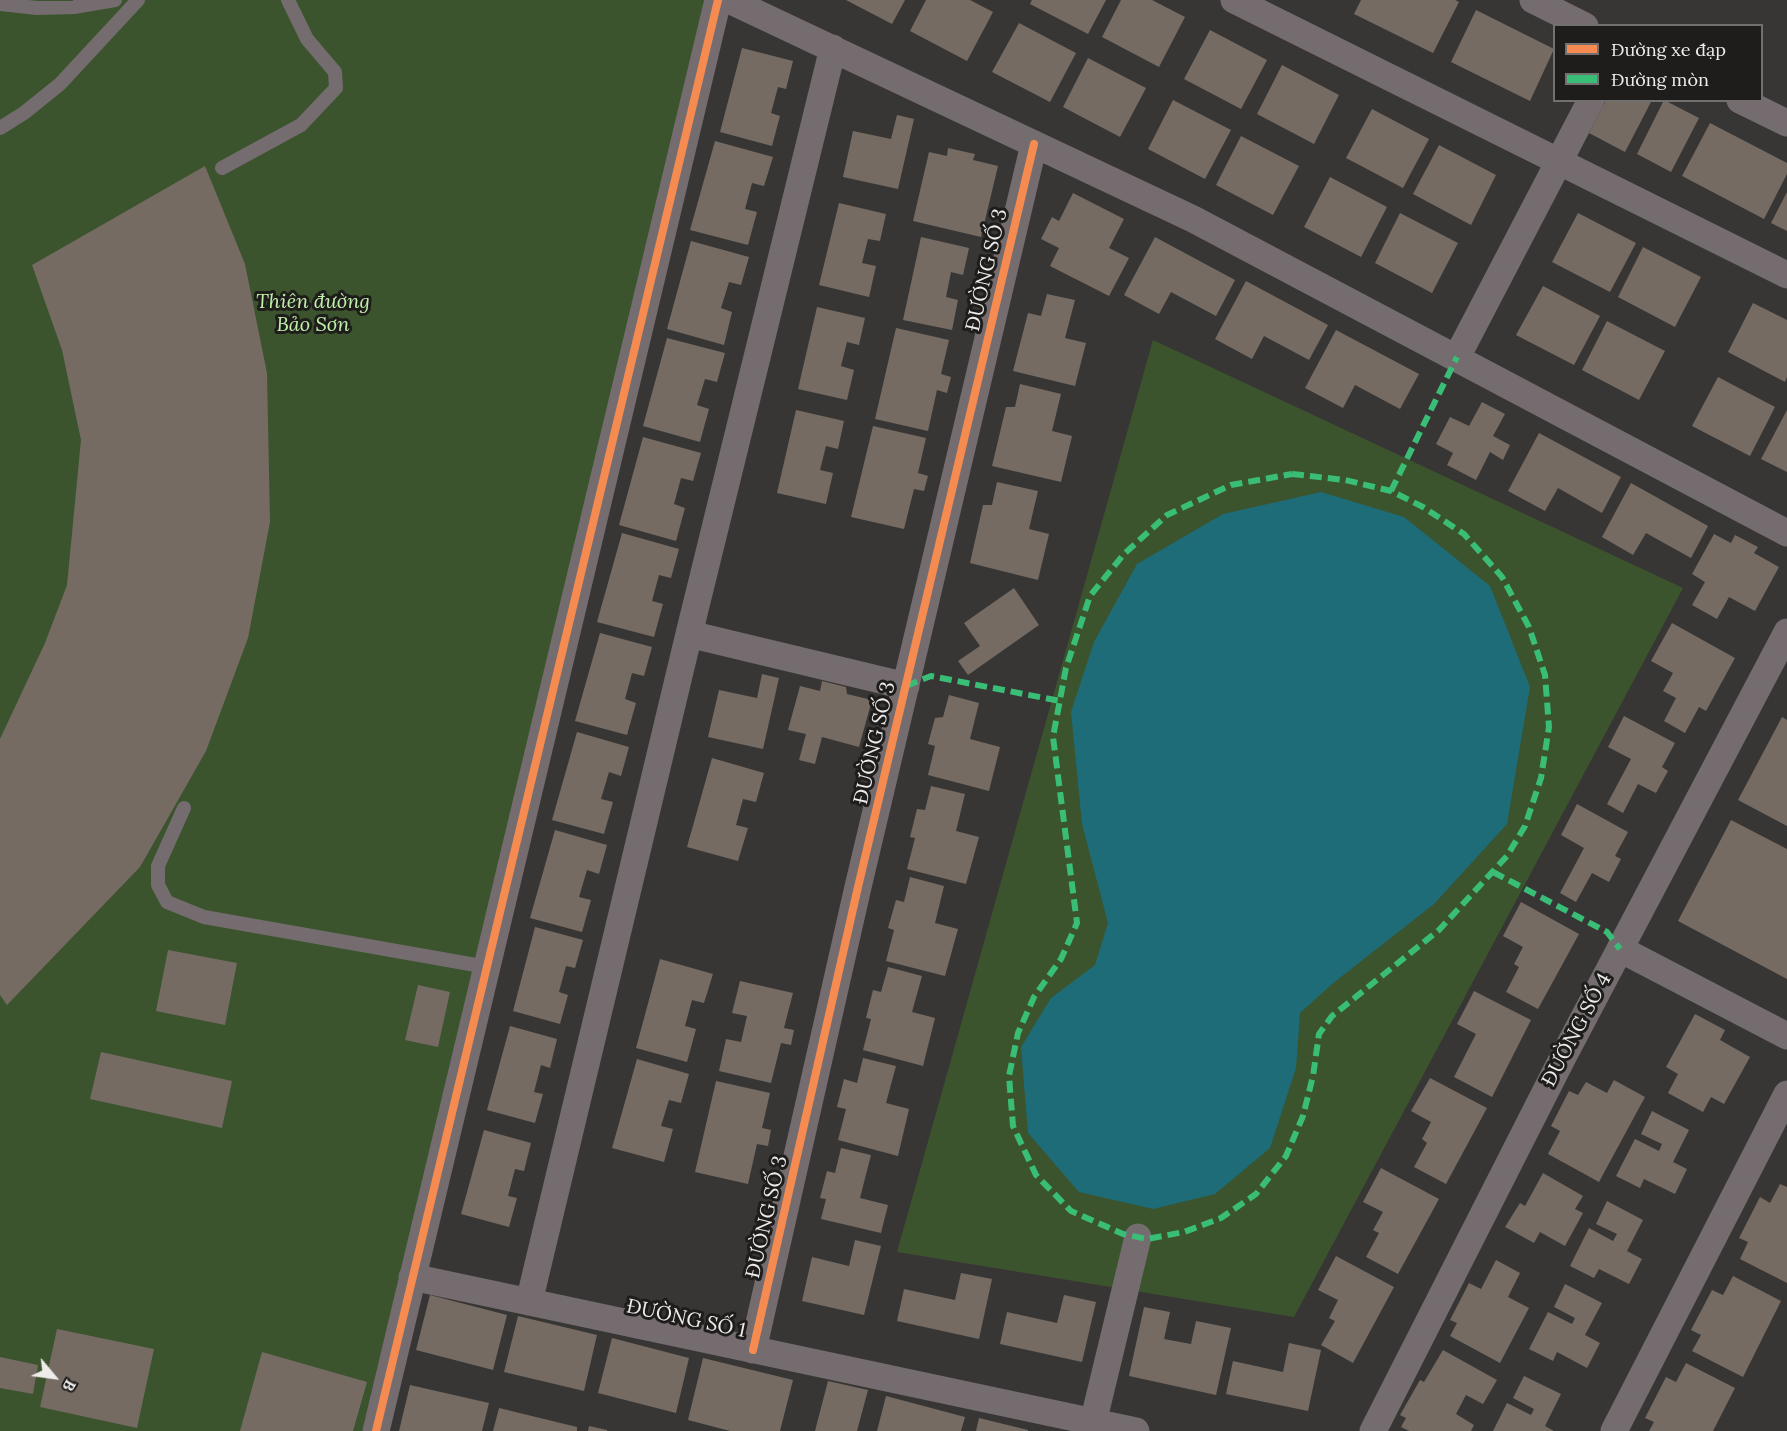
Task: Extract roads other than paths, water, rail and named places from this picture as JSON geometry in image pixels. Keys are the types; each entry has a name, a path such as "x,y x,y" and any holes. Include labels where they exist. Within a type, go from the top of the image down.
{"street":[{"path":"376,1431 718,0"},
{"path":"729,0 1193,219 1787,533"},
{"path":"1234,0 1787,275"},
{"path":"1533,0 1581,24"},
{"path":"529,1302 689,634 833,48"},
{"path":"1457,357 1590,102"},
{"path":"1744,102 1787,123"},
{"name":"ĐƯỜNG SỐ 3","path":"753,1350 1034,144"},
{"name":"ĐƯỜNG SỐ 4","path":"1373,1431 1620,949 1787,632"},
{"path":"689,634 906,686"},
{"path":"1620,949 1787,1036"},
{"path":"1614,1431 1787,1094"},
{"path":"1092,1426 1138,1238"},
{"name":"ĐƯỜNG SỐ 1","path":"412,1277 1092,1426 1136,1431"}],"lane":[{"path":"0,4 37,9 74,7 115,0"},
{"path":"0,128 24,113 60,84 138,0"},
{"path":"222,168 301,125 336,88 335,72 307,39 288,0"},
{"path":"184,808 158,866 158,885 167,902 204,916 487,966"}],"water":[{"path":"1321,492 1404,517 1490,586 1530,687 1507,824 1434,904 1332,984 1300,1013 1296,1068 1270,1148 1215,1194 1153,1209 1079,1192 1028,1133 1021,1047 1051,998 1095,965 1108,923 1082,824 1071,712 1094,642 1137,564 1223,514"}],"park label":[{"name":"Thiên đường Bảo Sơn","path":"313,314"}]}
